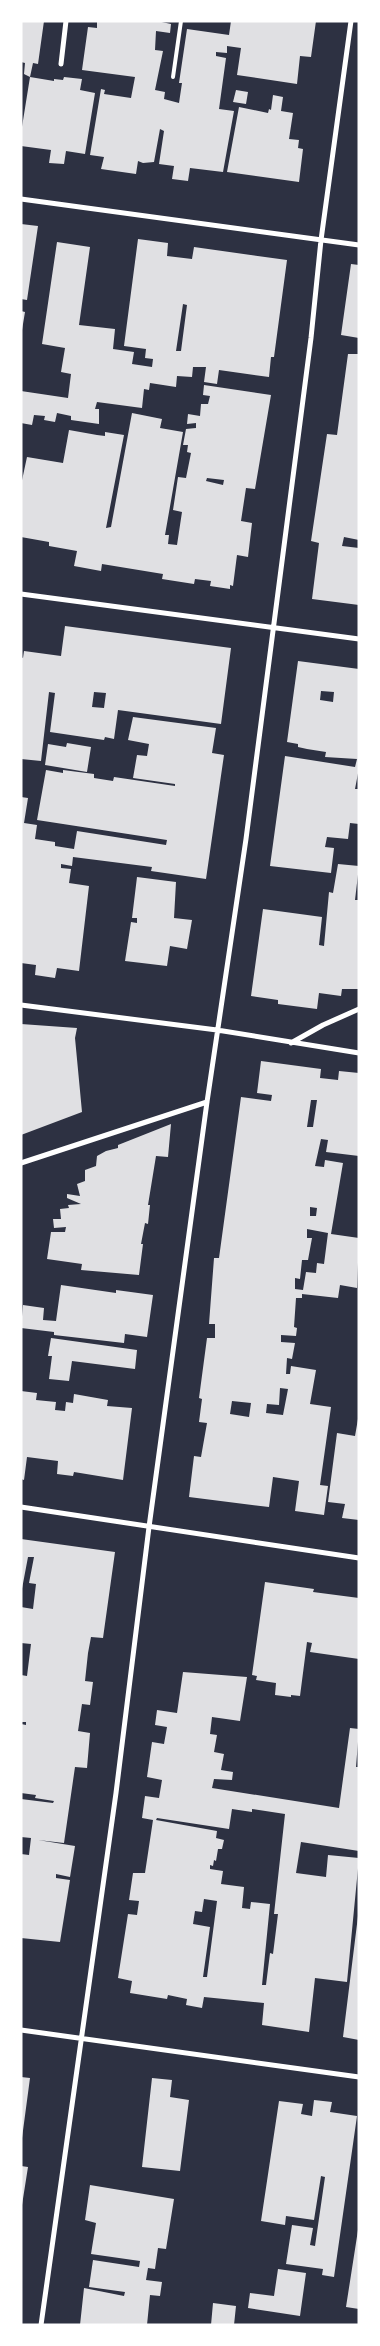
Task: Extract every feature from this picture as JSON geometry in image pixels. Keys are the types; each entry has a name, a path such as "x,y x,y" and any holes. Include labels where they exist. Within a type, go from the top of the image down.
{"street":[{"path":"61,64 66,21"},
{"path":"41,2325 116,1793 149,1527 207,1102 246,839 311,338 321,240 351,21"},
{"path":"21,199 359,245"},
{"path":"21,594 359,639"},
{"path":"21,1005 217,1030 359,1054"},
{"path":"290,1043 359,1008"},
{"path":"21,1163 207,1102"},
{"path":"21,1507 359,1558"},
{"path":"21,2030 359,2077"}],"lane":[{"path":"173,77 181,21"}],"building":[{"path":"21,21 44,21 38,64 33,63 30,77 24,74 25,63 21,62"},
{"path":"97,21 157,21 171,24 170,33 156,31 155,50 163,51 155,90 165,92 164,99 179,103 182,83 179,83 187,29 229,35 231,21 316,21 311,57 300,56 297,84 237,75 241,48 227,46 227,53 216,52 216,56 226,58 219,109 234,111 223,172 190,168 188,181 172,179 174,166 159,164 164,131 160,129 154,162 143,163 138,161 136,174 101,169 104,157 90,155 101,89 105,90 104,94 131,98 135,77 82,70 88,27 97,28"},
{"path":"30,77 54,81 54,79 63,80 64,77 82,79 80,90 95,93 85,154 66,151 64,164 49,163 51,150 21,146 21,133"},
{"path":"236,90 248,92 246,104 233,102"},
{"path":"273,95 283,97 281,111 293,113 289,139 299,140 298,148 303,149 299,182 227,172 239,107 268,113 269,109 271,110"},
{"path":"21,224 38,226 27,300 21,299"},
{"path":"138,239 168,243 167,256 192,259 194,247 287,260 274,357 271,357 269,377 219,370 217,384 204,382 206,367 193,367 192,377 177,376 176,387 150,383 149,390 144,389 142,408 97,402 95,409 99,409 99,424 71,420 71,416 57,413 55,422 44,420 45,416 34,415 32,425 21,423 21,391 68,398 71,374 61,372 65,348 42,344 57,242 90,247 79,325 115,329 113,349 134,352 132,364 152,367 153,359 145,358 146,349 124,346","holes":["183,304 187,305 181,351 176,351"]},
{"path":"351,264 359,265 359,338 341,335"},
{"path":"21,311 25,312 22,330 21,330"},
{"path":"348,354 359,354 359,540 344,537 342,546 359,548 359,605 312,599 319,543 311,541 327,434 337,435"},
{"path":"204,385 271,395 255,489 246,488 241,521 252,523 248,557 237,555 233,586 230,585 230,589 210,586 211,581 195,579 194,584 162,579 163,574 102,564 101,571 74,566 77,551 49,546 49,542 21,537 21,485 27,457 63,463 69,430 105,436 105,432 124,435 106,528 111,527 132,413 162,419 160,428 183,432 165,535 169,535 168,544 177,545 182,512 173,510 178,477 186,478 191,453 187,452 188,445 183,445 186,429 196,428 196,423 187,424 188,414 200,416 201,404 208,404 210,396 203,395","holes":["207,478 224,480 223,485 206,481"]},
{"path":"65,626 231,648 221,724 118,710 114,739 105,737 104,740 50,732 55,693 49,692 41,761 21,759 21,657 23,658 24,651 61,656","holes":["94,692 106,693 104,708 92,707"]},
{"path":"298,661 359,669 359,768 355,789 359,789 359,824 350,823 348,839 327,837 325,847 334,848 331,873 270,866 285,756 355,767 357,759 325,757 326,752 298,747 298,744 287,742","holes":["321,691 334,692 333,702 320,700"]},
{"path":"133,717 216,728 212,753 224,755 206,879 151,871 152,867 73,857 72,866 61,864 61,868 71,869 69,883 89,886 79,971 57,968 55,978 35,975 36,965 21,963 21,797 28,798 24,823 37,825 35,839 55,842 55,846 74,849 77,831 166,845 167,840 37,820 46,770 63,773 63,770 94,774 94,778 113,781 114,777 175,786 175,784 133,778 137,755 147,756 149,744 128,740"},
{"path":"67,743 91,747 87,772 45,765 48,744 66,747"},
{"path":"338,864 359,866 355,900 359,900 359,989 342,989 341,996 319,993 317,1009 278,1004 278,1000 251,996 263,909 322,917 319,945 324,946 329,892 333,893"},
{"path":"137,877 176,882 174,918 192,920 187,949 170,946 167,966 125,961 131,922 137,923 137,918 132,918"},
{"path":"21,1024 77,1028 75,1038 82,1112 21,1135"},
{"path":"261,1061 321,1069 320,1078 338,1080 339,1071 359,1073 359,1156 326,1152 328,1140 321,1139 315,1166 324,1167 325,1160 343,1163 331,1234 359,1238 357,1288 340,1285 338,1298 302,1294 302,1298 296,1298 294,1327 297,1328 296,1336 281,1335 281,1342 295,1343 292,1359 287,1358 286,1374 290,1374 291,1366 316,1370 310,1404 331,1407 320,1485 328,1486 324,1515 295,1511 299,1481 273,1477 269,1507 189,1497 194,1456 201,1457 207,1423 199,1422 202,1399 199,1398 207,1338 215,1338 215,1324 209,1324 214,1258 219,1258 241,1097 271,1101 272,1095 257,1093","holes":["311,1100 317,1100 313,1127 307,1127","310,1207 317,1208 316,1216 310,1216","307,1229 328,1233 324,1264 317,1263 316,1273 306,1272 303,1290 295,1289 295,1278 300,1279 302,1260 308,1260 312,1238 307,1238","280,1388 288,1389 283,1415 266,1413 267,1404 279,1405","232,1401 251,1403 249,1417 230,1414"]},
{"path":"171,1124 168,1157 156,1156 148,1205 150,1205 148,1224 145,1223 141,1244 143,1244 139,1275 81,1270 82,1264 47,1259 51,1232 65,1232 66,1227 54,1228 53,1219 61,1219 60,1209 69,1208 68,1205 81,1204 67,1198 67,1194 80,1196 77,1184 85,1181 85,1170 96,1166 97,1156 118,1148 118,1145"},
{"path":"61,1285 116,1293 116,1290 153,1295 147,1337 125,1334 124,1343 54,1335 54,1332 21,1328 23,1305 44,1308 43,1320 56,1321"},
{"path":"51,1338 137,1350 135,1369 72,1361 69,1381 49,1379 52,1356 48,1356"},
{"path":"21,1391 37,1393 36,1400 56,1402 55,1410 65,1411 66,1402 73,1403 74,1394 108,1400 107,1406 132,1408 123,1480 74,1472 73,1476 57,1474 58,1461 27,1457 24,1480 21,1479"},
{"path":"358,1419 359,1520 342,1518 345,1504 328,1502 337,1433 355,1436"},
{"path":"21,1539 115,1552 103,1638 91,1637 88,1653 85,1681 93,1682 90,1705 82,1704 78,1731 90,1733 87,1768 75,1767 64,1843 38,1840 75,1846 70,1877 56,1874 56,1878 70,1880 60,1942 21,1938 21,1854 29,1855 31,1838 21,1837 21,1799 53,1803 54,1801 35,1798 36,1795 21,1793 21,1724 26,1725 26,1722 21,1722 21,1675 27,1676 31,1644 21,1643 21,1607 33,1609 36,1584 29,1583 34,1557 28,1557 21,1594"},
{"path":"265,1582 314,1589 313,1592 359,1598 359,1659 310,1652 312,1643 307,1642 300,1696 275,1695 276,1683 256,1680 257,1676 252,1675"},
{"path":"183,1672 247,1677 240,1721 212,1717 210,1734 217,1735 214,1752 224,1754 221,1770 233,1772 232,1780 214,1779 212,1788 339,1808 350,1728 359,1729 356,1767 359,1767 359,1851 301,1842 296,1873 326,1877 328,1855 359,1858 347,1982 315,1978 309,2032 262,2025 264,2003 204,1997 202,2008 186,2005 187,1999 168,1995 167,1999 130,1993 132,1981 118,1978 128,1914 137,1915 139,1901 129,1900 133,1873 145,1873 153,1820 142,1818 145,1796 159,1798 162,1780 147,1777 152,1742 164,1744 167,1727 155,1725 157,1710 177,1713","holes":["232,1809 252,1812 252,1809 285,1814 274,1914 278,1914 273,1954 270,1953 266,1985 262,1985 270,1904 251,1902 250,1909 242,1908 244,1887 221,1884 223,1871 210,1869 210,1865 213,1866 214,1860 216,1861 218,1849 222,1849 224,1840 216,1838 217,1831 156,1820 157,1818 229,1829","204,1899 217,1901 207,1977 203,1977 210,1927 193,1924 195,1911 202,1912"]},
{"path":"359,1916 359,2040 343,2037"},
{"path":"21,2077 30,2078 22,2138 21,2138"},
{"path":"152,2078 172,2080 170,2097 189,2100 180,2171 142,2167"},
{"path":"314,2100 332,2102 330,2112 357,2116 334,2277 322,2275 323,2269 286,2264 292,2225 313,2228 310,2245 315,2246 325,2177 321,2176 314,2220 286,2216 285,2225 261,2221 279,2101 303,2104 301,2114 312,2116"},
{"path":"21,2166 28,2167 22,2205 21,2205"},
{"path":"90,2185 174,2199 166,2249 158,2248 155,2269 148,2268 146,2280 162,2282 160,2296 150,2295 147,2325 80,2325 84,2288 124,2296 125,2292 89,2287 93,2260 139,2267 140,2261 91,2254 96,2223 85,2220"},
{"path":"359,2230 359,2309 346,2307"},
{"path":"278,2269 306,2273 300,2316 248,2308 250,2293 274,2296"},
{"path":"213,2303 236,2306 234,2325 211,2325"}]}
